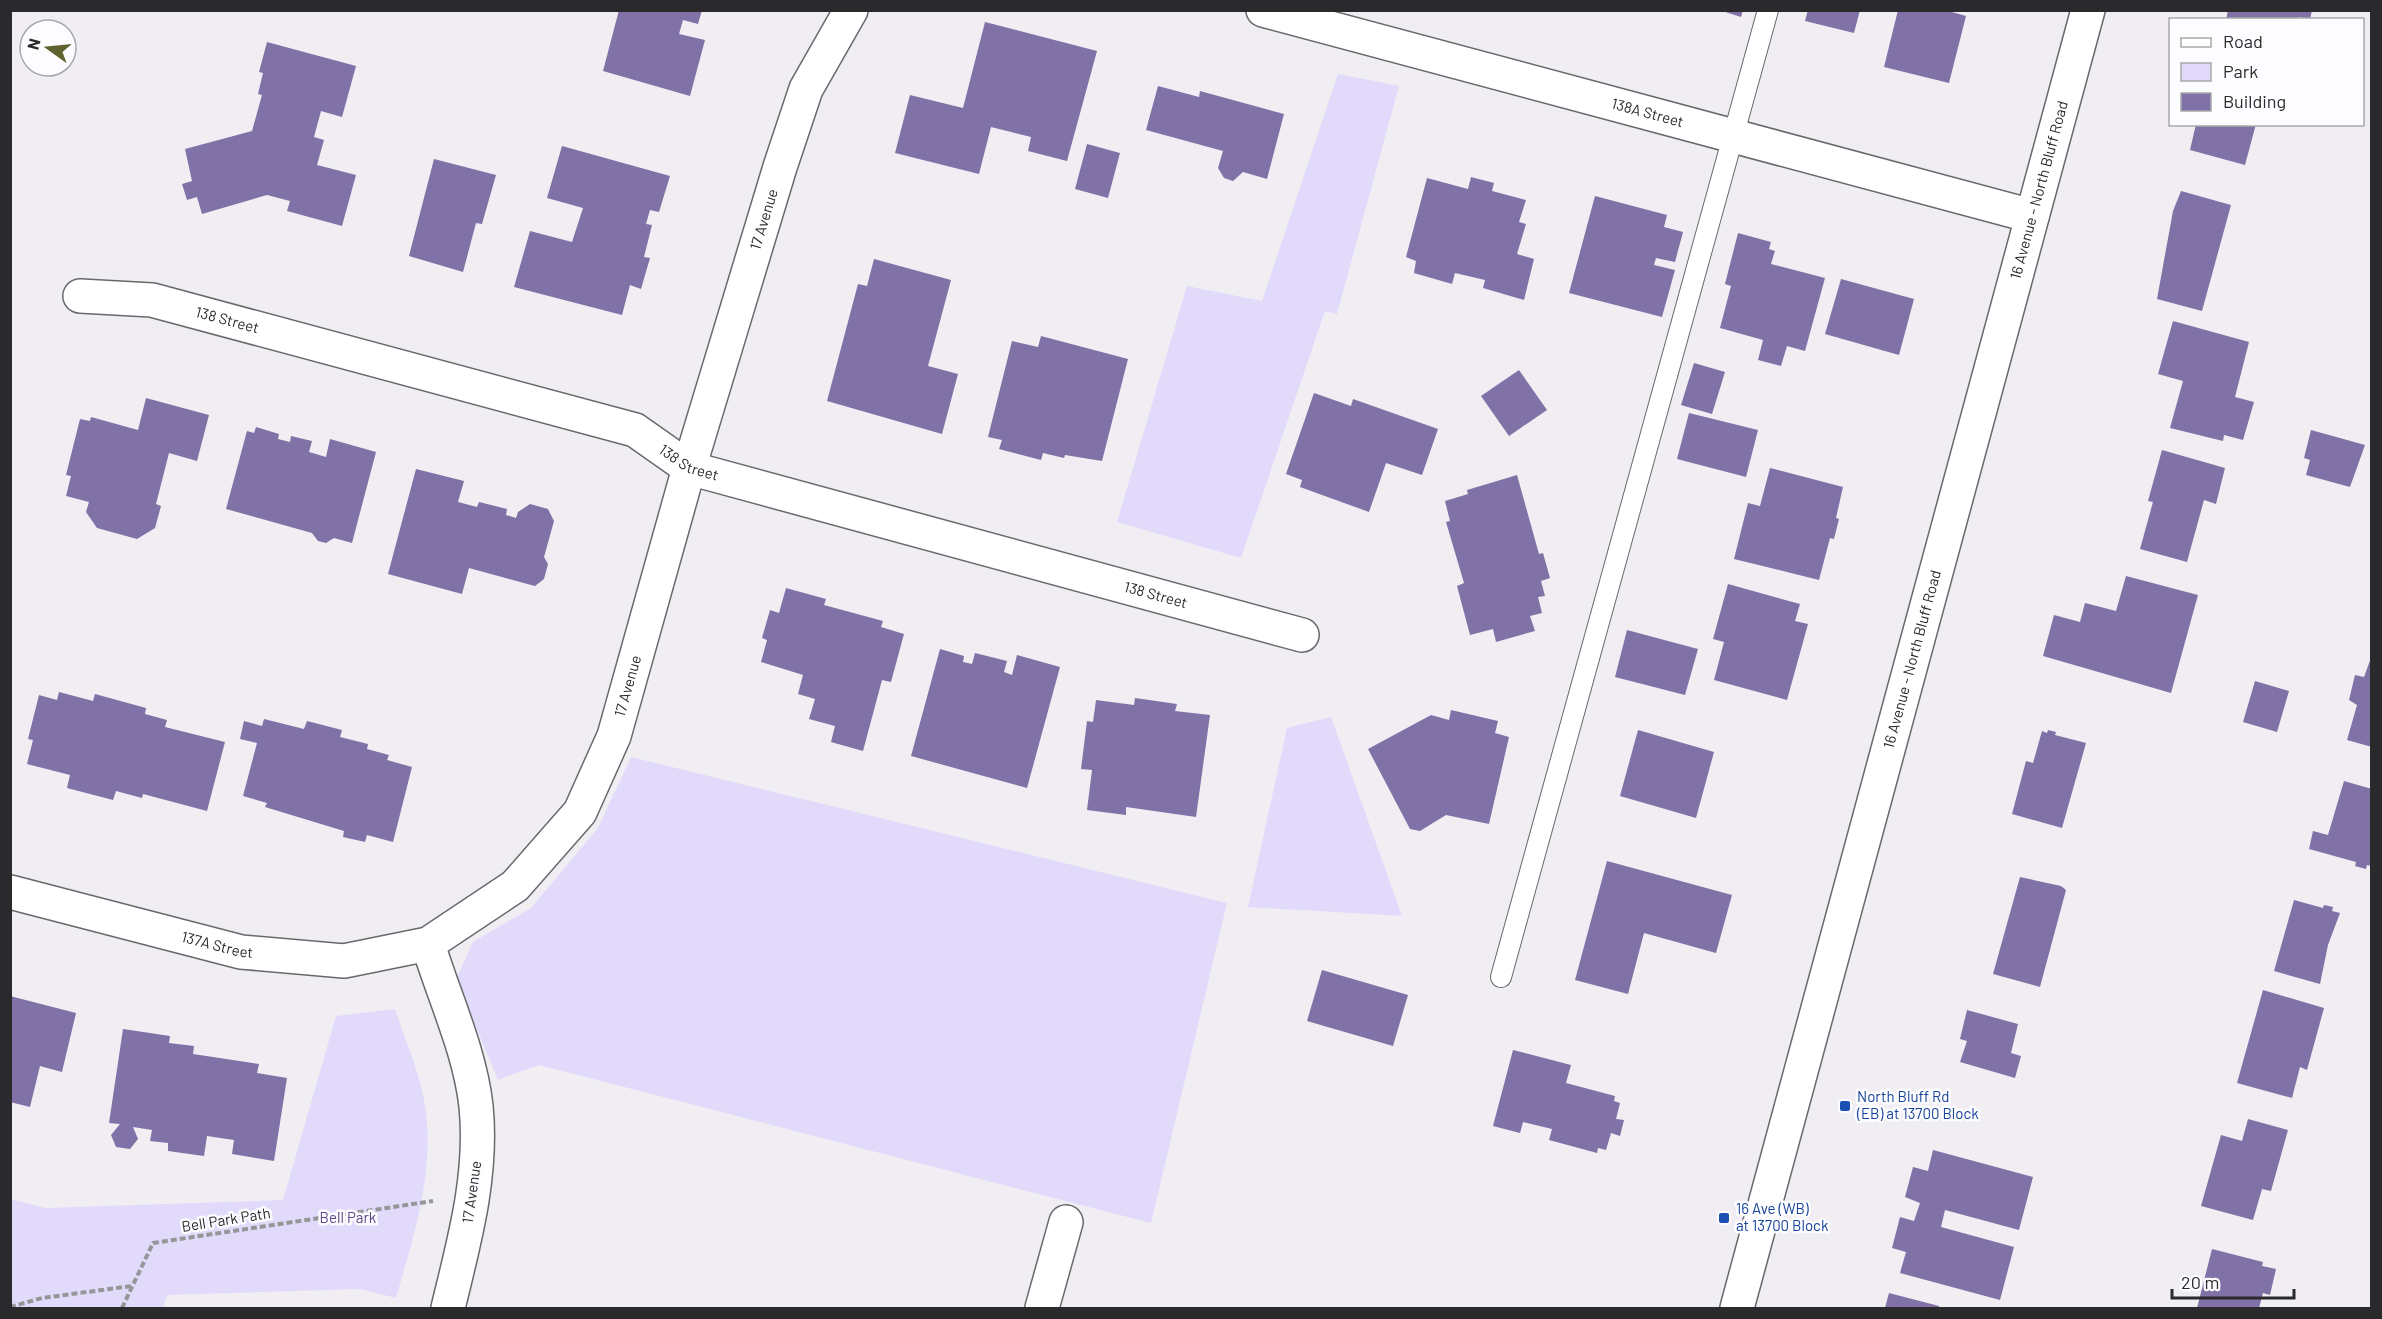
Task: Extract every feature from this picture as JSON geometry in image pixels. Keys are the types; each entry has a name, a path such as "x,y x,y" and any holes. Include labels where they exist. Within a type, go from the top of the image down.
{"street":[{"name":"17 Avenue","path":"448,1308 478,1165 476,1105 462,1046 428,944 515,886 580,812 614,736 689,468 806,89 851,10"},
{"name":"138A Street","path":"1263,10 2032,216"},
{"name":"16 Avenue - North Bluff Road","path":"1737,1308 2088,10"},
{"name":"138 Street","path":"80,296 152,300 635,430 689,468 1302,635"},
{"name":"137A Street","path":"10,892 241,952 344,961 428,944"},
{"path":"1042,1308 1066,1222"}],"lane":[{"path":"1502,977 1768,10"}],"path":[{"name":"Bell Park Path","path":"133,1286 153,1243 473,1196"},
{"path":"10,1307 42,1298 133,1286"},
{"path":"122,1308 133,1286"}],"green space":[{"path":"1338,74 1399,86 1337,314 1325,311 1241,558 1117,522 1187,286 1262,301"},
{"path":"1331,717 1402,916 1248,907 1287,728"},
{"path":"631,757 1227,903 1151,1223 539,1065 498,1080 456,979 473,942 531,908 598,828"},
{"name":"Bell Park","path":"395,1009 420,1081 427,1130 427,1155 421,1203 396,1298 360,1289 167,1295 163,1308 11,1308 11,1199 45,1208 283,1200 336,1016"}],"building":[{"path":"619,10 702,10 698,24 683,20 679,34 705,40 690,96 603,71"},
{"path":"1719,10 1743,10 1741,17"},
{"path":"1808,10 1860,10 1854,33 1805,21"},
{"path":"1898,10 1945,10 1966,16 1949,83 1884,67"},
{"path":"2228,10 2312,10 2310,18 2226,18"},
{"path":"985,22 1097,51 1067,161 1028,151 1031,137 991,127 979,174 895,153 910,95 963,108"},
{"path":"267,42 356,66 342,117 321,111 314,137 324,140 317,165 356,175 342,226 287,211 290,201 267,195 202,214 197,197 187,200 182,184 192,181 185,149 252,131 262,95 258,94 263,73 259,72"},
{"path":"1158,86 1199,97 1200,91 1284,114 1267,179 1243,172 1233,181 1224,178 1218,168 1223,151 1146,130"},
{"path":"2196,126 2255,126 2245,165 2190,150"},
{"path":"1087,144 1120,153 1108,198 1075,189"},
{"path":"562,146 670,176 659,212 650,210 646,224 652,225 644,257 650,258 641,289 630,285 622,315 514,287 530,231 572,242 583,208 547,198"},
{"path":"434,159 496,175 482,224 476,223 463,272 409,256"},
{"path":"1471,177 1494,183 1492,191 1526,200 1519,222 1526,224 1517,254 1534,259 1524,300 1483,288 1485,280 1455,273 1452,284 1414,273 1416,261 1406,257 1427,178 1468,189"},
{"path":"2181,191 2231,205 2202,311 2157,299 2173,211"},
{"path":"1595,196 1667,215 1664,227 1683,232 1675,262 1656,258 1654,265 1675,270 1662,317 1569,293"},
{"path":"1738,233 1771,242 1769,249 1775,251 1771,264 1825,278 1805,351 1787,346 1781,366 1758,360 1763,340 1720,328 1731,286 1725,284"},
{"path":"874,259 951,280 928,366 958,374 942,434 827,401 858,284 867,286"},
{"path":"1841,279 1914,299 1899,355 1825,334"},
{"path":"2173,321 2249,342 2235,397 2254,402 2243,440 2224,435 2223,441 2170,428 2183,381 2158,374"},
{"path":"1041,336 1128,359 1102,461 1065,455 1064,458 1043,453 1041,460 999,449 1002,440 988,437 1012,341 1038,347"},
{"path":"1694,363 1725,372 1712,414 1681,405"},
{"path":"1519,370 1547,410 1509,436 1481,396"},
{"path":"1314,393 1351,406 1353,399 1438,429 1422,475 1386,463 1369,512 1300,487 1302,480 1286,474"},
{"path":"146,398 209,415 197,461 169,453 156,504 161,506 155,528 137,539 97,528 86,512 89,502 66,496 71,476 66,475 80,419 90,421 91,417 138,430"},
{"path":"1689,413 1758,430 1746,477 1677,459"},
{"path":"256,427 279,434 278,439 290,442 291,436 312,441 309,452 326,457 330,439 376,452 352,543 334,538 326,543 318,541 312,533 226,509 247,431 254,433"},
{"path":"2311,430 2365,445 2350,487 2306,475 2310,460 2304,458"},
{"path":"2162,450 2225,468 2216,504 2204,500 2187,562 2140,549 2153,502 2148,501"},
{"path":"1770,468 1843,487 1834,539 1830,538 1819,580 1734,559 1748,503 1760,506"},
{"path":"416,469 464,481 458,502 477,507 479,502 507,509 506,515 516,518 518,512 530,504 548,509 554,521 544,557 548,564 544,579 535,586 469,568 462,594 388,574"},
{"path":"1517,475 1539,554 1543,553 1550,578 1541,581 1545,596 1538,597 1542,613 1530,616 1535,631 1496,642 1493,629 1470,635 1457,586 1464,583 1446,522 1450,521 1445,501 1468,494 1467,490"},
{"path":"2126,576 2198,595 2171,693 2043,656 2054,615 2080,622 2085,603 2116,611"},
{"path":"1728,584 1800,604 1795,621 1808,624 1787,700 1714,680 1724,642 1713,639"},
{"path":"786,588 826,599 824,605 883,621 881,627 904,634 891,682 882,680 863,751 831,742 835,726 809,719 815,699 798,694 803,675 761,662 767,640 762,638 770,610 779,613"},
{"path":"1627,630 1698,649 1685,695 1615,677"},
{"path":"940,649 964,656 963,662 972,664 975,653 1007,661 1004,672 1012,675 1017,655 1060,667 1027,788 911,756"},
{"path":"2372,655 2372,747 2347,740 2357,705 2349,700 2355,675 2364,677"},
{"path":"2255,681 2289,691 2277,732 2243,722"},
{"path":"59,692 93,701 95,694 146,708 145,714 167,720 165,727 225,742 207,811 143,794 142,798 116,791 113,800 67,788 70,775 27,764 33,740 28,739 39,695 57,700"},
{"path":"1135,698 1177,704 1175,711 1210,715 1196,817 1126,807 1126,815 1087,810 1092,770 1081,769 1087,721 1093,722 1096,700 1134,705"},
{"path":"1451,710 1498,721 1495,733 1509,737 1489,824 1446,815 1420,831 1410,829 1368,749 1431,715 1449,720"},
{"path":"264,719 304,729 307,721 342,730 340,737 368,744 367,749 389,755 387,760 412,767 393,842 367,835 365,842 343,837 344,831 265,807 267,803 243,796 257,743 240,739 244,721 262,726"},
{"path":"1638,730 1714,752 1696,818 1620,796"},
{"path":"2048,730 2056,732 2055,735 2086,743 2062,828 2012,814 2026,761 2033,763 2042,731 2047,733"},
{"path":"2344,781 2372,789 2372,866 2367,865 2366,869 2355,866 2356,862 2309,849 2313,831 2328,835"},
{"path":"1607,861 1732,895 1716,953 1644,933 1628,994 1575,980"},
{"path":"2020,877 2061,886 2066,890 2040,987 1993,974"},
{"path":"2294,900 2323,908 2324,905 2333,907 2332,911 2340,913 2328,945 2320,984 2274,971"},
{"path":"1322,970 1408,995 1393,1046 1307,1021"},
{"path":"2263,990 2324,1008 2307,1070 2300,1067 2292,1098 2237,1083"},
{"path":"10,996 76,1013 62,1072 40,1066 30,1107 10,1102"},
{"path":"1967,1010 2018,1024 2011,1053 2021,1056 2015,1078 1960,1062 1967,1041 1960,1039"},
{"path":"123,1029 170,1036 169,1043 194,1046 193,1054 259,1064 257,1073 287,1078 274,1161 232,1154 234,1140 207,1136 204,1156 168,1151 168,1143 150,1141 152,1130 133,1127 138,1139 130,1149 116,1147 111,1135 120,1124 109,1123"},
{"path":"1513,1050 1571,1065 1566,1083 1615,1096 1614,1101 1620,1103 1616,1119 1624,1120 1620,1136 1611,1133 1606,1150 1598,1148 1597,1153 1549,1140 1552,1129 1523,1122 1520,1133 1493,1126"},
{"path":"2248,1119 2288,1130 2271,1191 2262,1189 2253,1220 2201,1206 2221,1135 2242,1141"},
{"path":"1933,1150 2033,1177 2019,1230 1945,1210 1941,1227 2014,1247 2000,1300 1900,1273 1906,1252 1892,1248 1900,1217 1914,1221 1920,1203 1905,1197 1913,1167 1928,1171"},
{"path":"2212,1249 2263,1262 2262,1266 2276,1269 2270,1295 2263,1293 2259,1308 2197,1308"},
{"path":"1889,1293 1939,1306 1939,1308 1885,1308"}],"place":[{"name":"North Bluff Rd (EB) at 13700 Block","path":"1845,1106"},
{"name":"16 Ave (WB) at 13700 Block","path":"1724,1218"}]}
